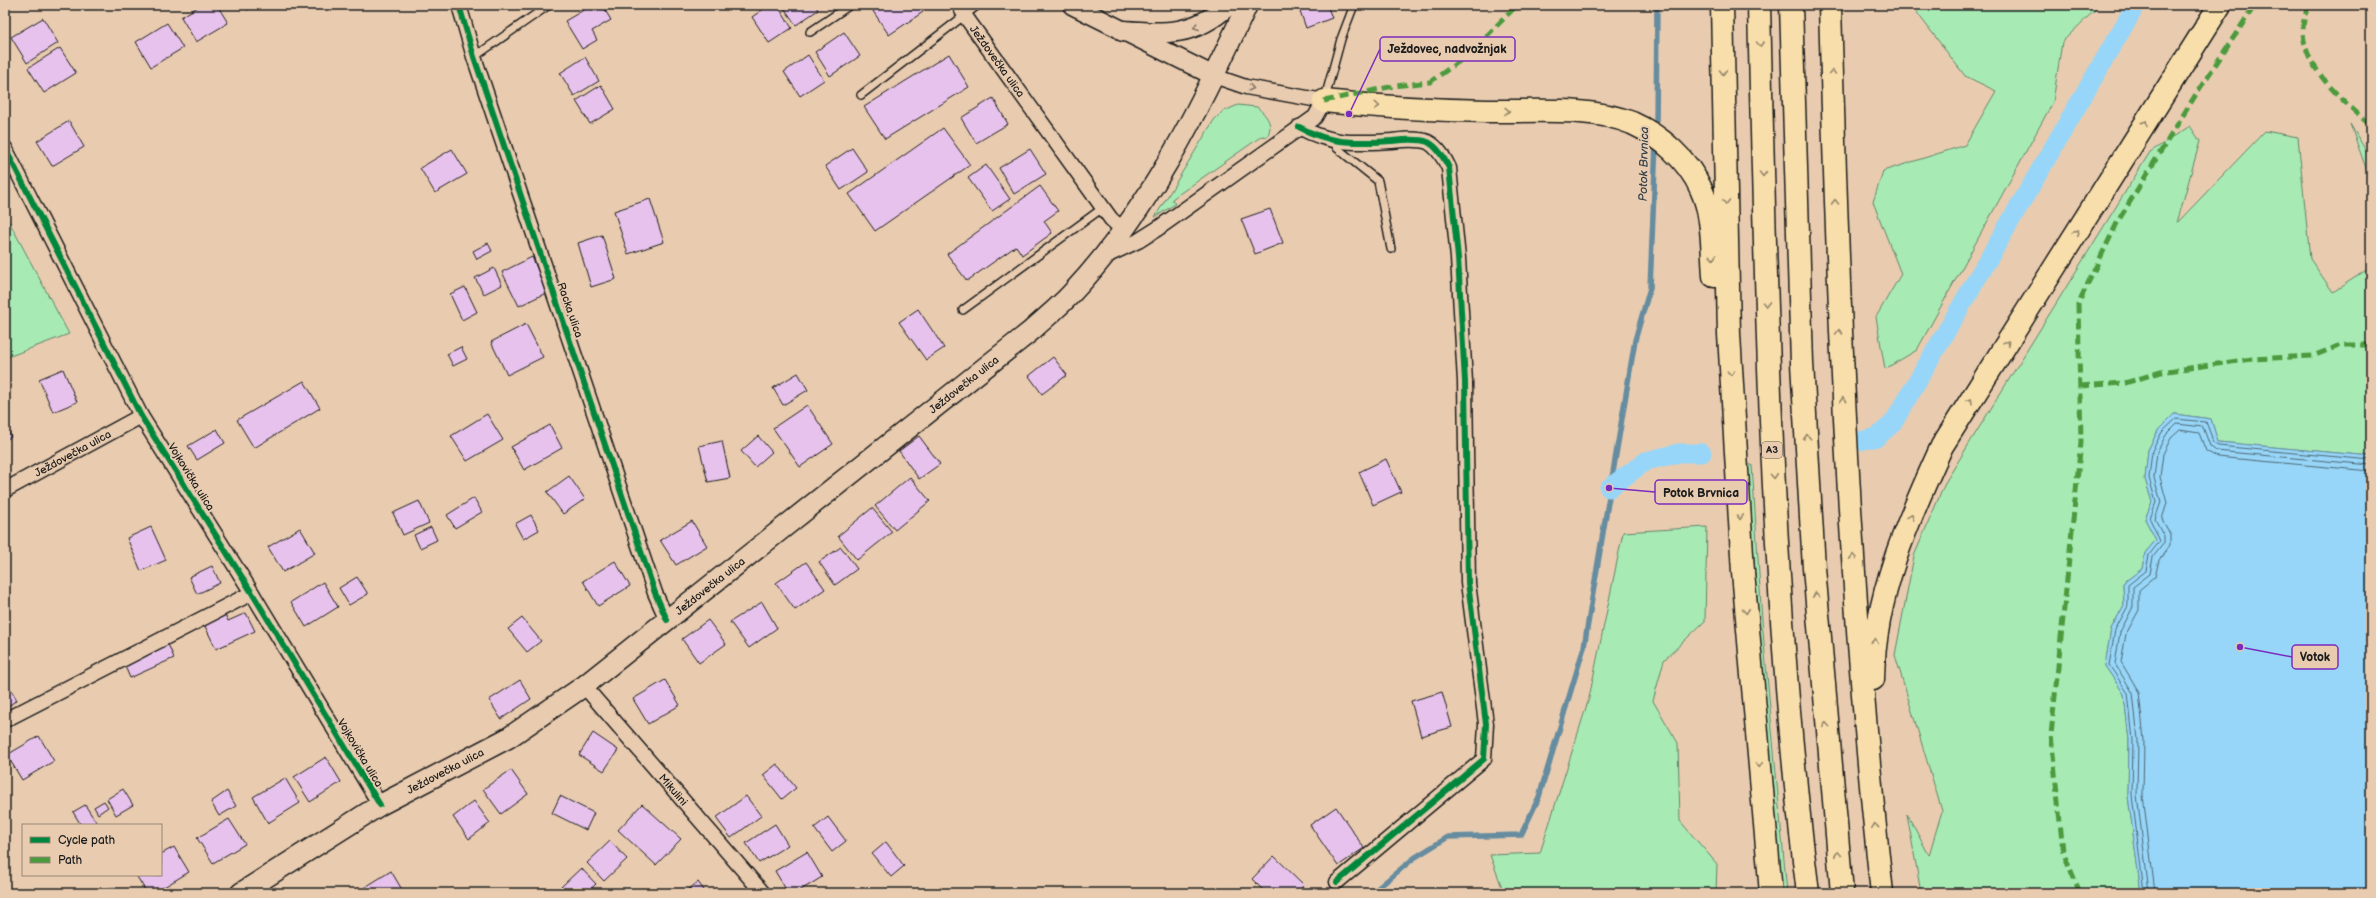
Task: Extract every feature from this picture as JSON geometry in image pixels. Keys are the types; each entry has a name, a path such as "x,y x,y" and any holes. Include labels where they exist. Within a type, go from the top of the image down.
{"highway":[{"path":"1722,5 1729,334 1743,572 1771,893"},
{"name":"A3","path":"1759,5 1768,376 1790,721 1808,893"},
{"path":"1792,5 1803,371 1815,583 1842,893"},
{"path":"1830,5 1841,371 1869,778 1882,893"},
{"path":"1869,778 1873,655 1884,589 1918,499 1942,446 2220,5"},
{"path":"1324,101 1402,109 1576,112 1607,116 1632,123 1664,142 1679,156 1701,189 1706,205 1711,242 1716,305 1729,334"}],"main road":[{"path":"1123,31 1149,33 1186,30 1202,24 1228,5"},
{"name":"Ježdovečka ulica","path":"241,893 380,805 508,738 584,686 1031,331 1070,296 1104,257 1123,230 1177,148 1214,76 1247,5"}],"street":[{"name":"Racka ulica","path":"459,5 474,57 655,593 667,620"},
{"path":"1072,5 1214,76 1246,87 1324,101"},
{"name":"Ježdovečka ulica","path":"962,10 1104,207 1111,219 1123,230"},
{"name":"Ježdovečka ulica","path":"1104,257 1138,241 1158,229 1315,117 1324,101"},
{"path":"1299,127 1315,136 1334,141 1353,143 1413,140 1428,142 1443,155 1449,168 1458,258 1465,382 1468,583 1486,724 1484,758 1336,882"},
{"name":"Vojkovička ulica","path":"5,148 141,416 252,593 380,805"},
{"name":"Ježdovečka ulica","path":"5,490 141,416"},
{"path":"5,720 252,593"},
{"name":"Mikulini","path":"584,686 763,893"}],"lane":[{"path":"474,57 549,5"},
{"path":"810,32 850,5"},
{"path":"861,95 962,10 978,5"},
{"path":"1324,101 1342,39 1354,5"},
{"path":"1334,141 1337,148 1378,181 1391,250"},
{"path":"963,310 1104,207"}],"green space":[{"path":"1914,5 2100,5 2062,42 2053,102 1917,350 1885,369 1876,317 1901,274 1873,202 1883,171 1965,145 1996,91 1965,76 1918,14"},
{"path":"1238,105 1257,107 1264,114 1270,124 1267,137 1262,136 1172,199 1175,204 1155,217 1214,120 1222,112"},
{"path":"2350,124 2371,159 2371,182"},
{"path":"2190,126 2200,141 2177,223 2265,131 2298,137 2310,259 2333,292 2371,267 2371,456 2218,442 2211,419 2174,414 2159,429 2148,450 2145,479 2152,502 2145,519 2156,540 2145,553 2142,569 2123,583 2124,605 2111,629 2105,666 2124,694 2129,740 2128,796 2141,893 1921,893 1907,814 1929,855 1942,811 1895,655 1914,556 1946,481 2150,152"},
{"path":"5,214 69,334 5,358"},
{"path":"1748,465 1752,465 1762,621 1787,893 1782,893 1761,665"},
{"path":"1707,527 1705,621 1664,660 1653,701 1678,743 1680,821 1717,864 1716,893 1504,893 1490,855 1540,853 1589,698 1623,532"}],"water":[{"path":"2174,414 2211,419 2218,442 2371,456 2371,893 2141,893 2128,796 2129,740 2124,694 2105,666 2111,629 2124,605 2123,583 2142,569 2145,553 2156,540 2145,519 2152,502 2145,479 2148,450 2159,429"}],"building":[{"path":"201,5 217,5 228,23 196,42 181,17"},
{"path":"244,5 256,5 247,10"},
{"path":"592,5 602,5 611,20 592,31 597,40 582,49 565,21"},
{"path":"769,5 777,5 792,28 769,43 752,17"},
{"path":"782,5 815,5 818,10 796,25"},
{"path":"883,5 918,5 923,12 889,35 873,11"},
{"path":"1298,5 1327,5 1332,18 1306,28"},
{"path":"43,18 58,43 27,63 11,37"},
{"path":"167,23 183,48 151,67 136,42"},
{"path":"844,32 860,56 830,76 815,52"},
{"path":"60,48 76,73 44,93 28,68"},
{"path":"949,54 969,87 885,139 864,107"},
{"path":"808,55 824,80 800,96 784,72"},
{"path":"585,57 599,81 574,96 560,73"},
{"path":"601,85 615,109 590,124 576,101"},
{"path":"993,98 1008,124 976,143 961,118"},
{"path":"69,121 84,147 52,166 37,141"},
{"path":"943,128 970,165 875,231 849,194"},
{"path":"852,148 868,172 841,190 825,166"},
{"path":"452,149 467,174 435,193 420,168"},
{"path":"1030,149 1046,174 1014,194 999,168"},
{"path":"986,165 1010,199 992,211 968,178"},
{"path":"1040,186 1058,211 1044,221 1052,233 1022,255 1016,246 967,281 947,254"},
{"path":"650,199 664,242 628,254 614,211"},
{"path":"1270,209 1283,243 1255,254 1241,219"},
{"path":"602,235 616,279 591,287 578,243"},
{"path":"488,243 492,251 477,259 473,251"},
{"path":"532,257 548,292 519,306 502,272"},
{"path":"494,268 502,285 484,294 475,278"},
{"path":"465,287 477,312 462,320 450,294"},
{"path":"918,309 944,348 926,360 899,322"},
{"path":"526,324 543,357 507,375 491,342"},
{"path":"461,347 467,359 453,366 447,354"},
{"path":"1053,357 1067,375 1042,394 1029,376"},
{"path":"63,369 77,402 53,412 39,379"},
{"path":"798,373 808,390 783,405 773,388"},
{"path":"304,381 320,408 254,448 237,420"},
{"path":"807,405 833,444 800,467 773,428"},
{"path":"487,414 503,440 467,461 451,436"},
{"path":"5,424 11,437 5,440"},
{"path":"550,425 562,448 524,470 511,447"},
{"path":"217,429 225,443 197,460 188,446"},
{"path":"758,436 772,452 755,467 741,451"},
{"path":"919,436 940,464 919,479 899,451"},
{"path":"722,441 730,478 708,482 699,446"},
{"path":"1386,459 1401,492 1373,505 1359,472"},
{"path":"569,476 585,499 563,514 547,492"},
{"path":"910,477 930,501 895,530 875,506"},
{"path":"474,498 482,512 455,528 447,515"},
{"path":"419,501 429,523 403,535 393,513"},
{"path":"872,508 892,532 857,560 838,536"},
{"path":"531,515 539,530 523,539 515,524"},
{"path":"692,521 707,546 676,565 660,540"},
{"path":"151,527 166,560 141,571 127,538"},
{"path":"431,527 437,540 420,548 414,535"},
{"path":"300,528 315,553 283,572 268,547"},
{"path":"841,547 857,569 835,585 819,562"},
{"path":"615,561 630,586 598,606 583,581"},
{"path":"806,562 825,589 795,610 776,583"},
{"path":"212,566 220,583 197,594 189,577"},
{"path":"357,577 368,594 349,605 339,588"},
{"path":"323,582 338,607 306,627 291,602"},
{"path":"762,602 777,628 749,648 730,622"},
{"path":"224,612 228,621 246,613 255,631 216,649 203,622"},
{"path":"522,618 541,641 527,652 508,629"},
{"path":"708,620 726,644 699,663 682,639"},
{"path":"168,644 174,658 130,678 124,664"},
{"path":"5,680 17,700 5,708"},
{"path":"520,680 531,699 501,719 489,700"},
{"path":"665,680 680,705 648,724 633,699"},
{"path":"1442,692 1452,727 1421,736 1411,701"},
{"path":"593,733 618,750 604,771 579,755"},
{"path":"39,736 54,761 22,780 7,755"},
{"path":"326,757 341,782 310,802 294,777"},
{"path":"777,764 796,788 782,799 763,775"},
{"path":"511,770 528,794 501,814 483,789"},
{"path":"285,778 300,803 268,823 253,797"},
{"path":"123,789 133,805 116,815 107,799"},
{"path":"227,791 236,806 219,816 211,802"},
{"path":"560,796 594,813 586,830 552,813"},
{"path":"746,796 761,816 731,838 716,818"},
{"path":"104,801 108,807 98,814 94,807"},
{"path":"474,801 490,823 469,839 453,817"},
{"path":"642,804 681,839 656,865 618,830"},
{"path":"85,805 97,824 80,824 73,812"},
{"path":"1336,807 1364,848 1338,866 1310,825"},
{"path":"828,817 846,841 832,852 814,828"},
{"path":"229,819 245,844 213,863 197,838"},
{"path":"775,824 788,845 759,863 746,843"},
{"path":"610,841 627,859 604,881 587,863"},
{"path":"886,842 904,866 891,877 872,854"},
{"path":"174,847 189,872 154,893 147,893 137,876 162,876 162,853"},
{"path":"807,852 822,877 796,893 788,893 775,871"},
{"path":"1274,856 1304,885 1297,893 1266,893 1252,879"},
{"path":"581,868 596,884 586,893 566,893 561,887"},
{"path":"391,871 404,893 361,893 359,891"},
{"path":"698,882 706,893 684,893"},
{"path":"114,887 118,893 102,893"}],"waterway":[{"name":"Potok Brvnica","path":"1656,131 1657,5"},
{"path":"1860,441 1877,437 1893,423 2136,5"},
{"name":"Potok Brvnica","path":"1372,893 1414,858 1448,837 1521,835 1539,797 1584,647 1635,340 1650,288 1656,143"},
{"path":"1609,488 1646,461 1679,453 1702,453"}],"marked path":[{"path":"1324,101 1394,86 1430,82 1468,55 1517,5"},
{"path":"2080,893 2063,851 2051,735 2081,442 2078,304 2118,221 2198,91 2255,5"},
{"path":"2309,5 2303,23 2304,41 2310,57 2319,73 2331,88 2371,126"},
{"path":"2080,386 2125,383 2161,372 2252,359 2313,356 2341,345 2371,345"}],"cycle path":[{"path":"459,5 474,57 655,593 667,620"},
{"path":"1299,127 1322,137 1344,142 1410,140 1428,142 1438,150 1449,168 1458,258 1465,382 1468,583 1486,724 1484,759 1337,882"},
{"path":"5,148 141,416 252,593 380,805"}],"place":[{"name":"Ježdovec, nadvožnjak","path":"1349,114"},
{"name":"Potok Brvnica","path":"1609,488"},
{"name":"Votok","path":"2240,647"}]}
